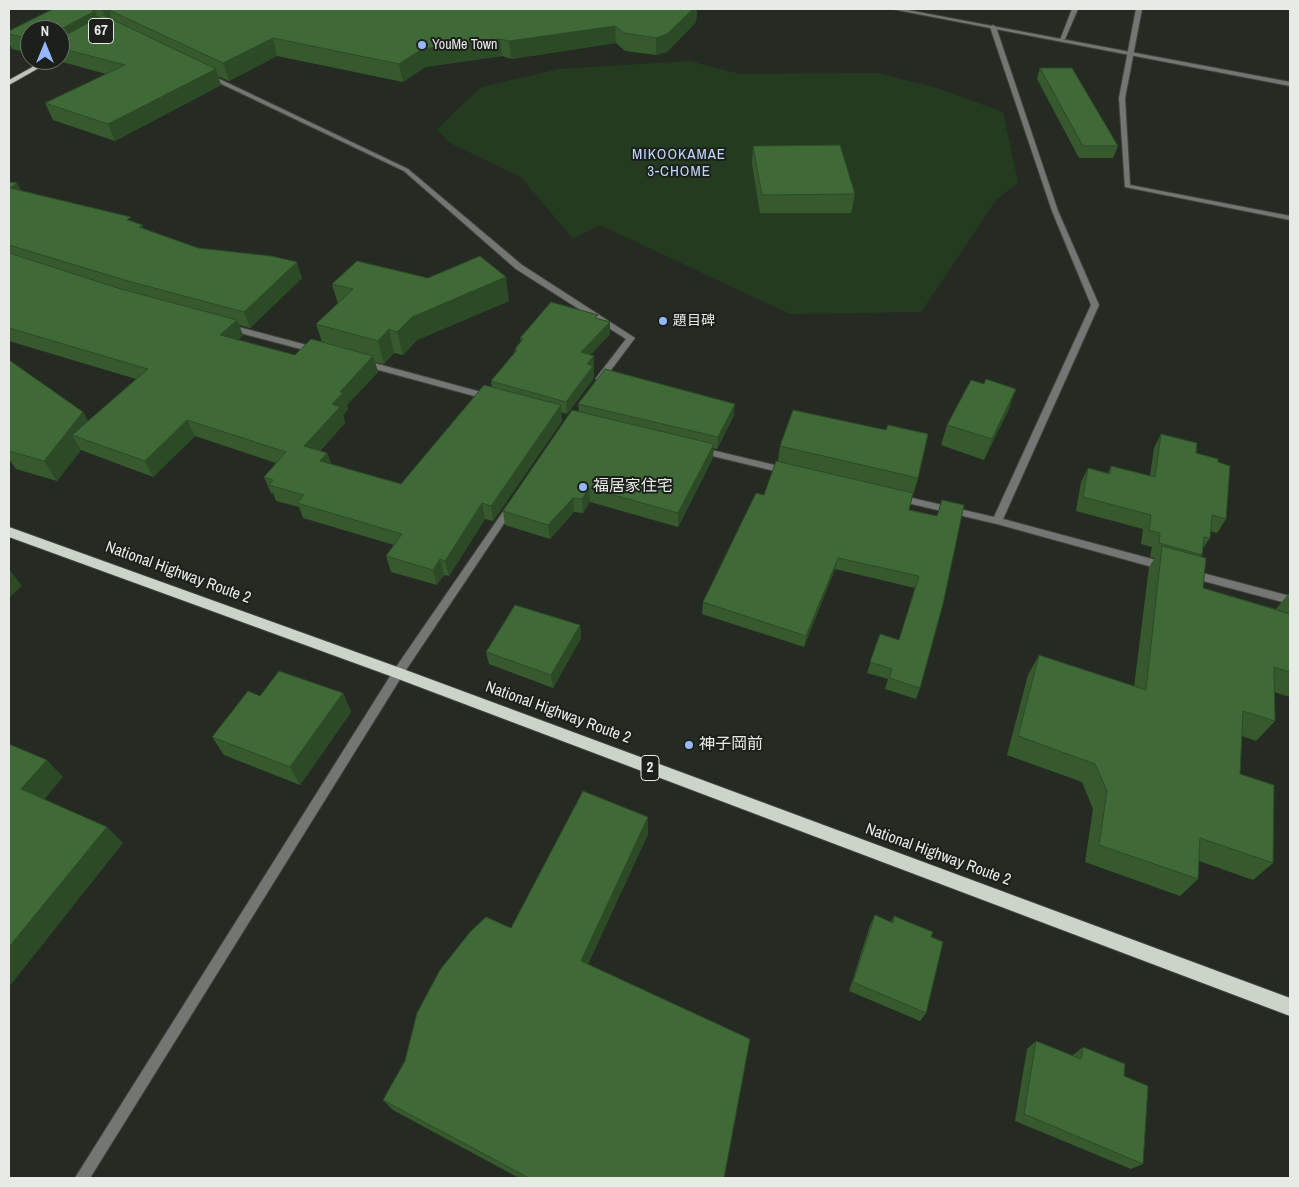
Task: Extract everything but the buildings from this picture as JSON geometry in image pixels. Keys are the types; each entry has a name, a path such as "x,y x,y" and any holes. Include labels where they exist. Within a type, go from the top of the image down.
{"highway":[{"name":"National Highway Route 2","path":"9,532 398,673 1290,1007"}],"main road":[{"path":"9,83 32,70"}],"street":[{"path":"895,9 1062,39 1290,84"},
{"path":"1062,39 1074,9"},
{"path":"1139,9 1122,98 1127,186 1290,218"},
{"path":"993,27 1055,210 1095,305 997,521"},
{"path":"204,74 406,170 519,268 631,338 592,389"},
{"path":"218,324 323,352"},
{"path":"351,360 503,401"},
{"path":"686,447 793,472"},
{"path":"82,1178 398,673 520,492"},
{"path":"890,496 997,521 1290,600"}],"green space":[{"path":"690,61 740,74 878,73 937,88 1003,112 1018,183 997,199 921,312 790,314 600,225 573,239 521,177 450,143 437,129 481,87 559,69"}],"place":[{"name":"YouMe Town","path":"422,45"},
{"name":"題目碑","path":"663,321"},
{"name":"福居家住宅","path":"583,487"},
{"name":"神子岡前","path":"689,745"}],"district":[{"name":"MIKOOKAMAE 3-CHOME","path":"679,164"}]}
